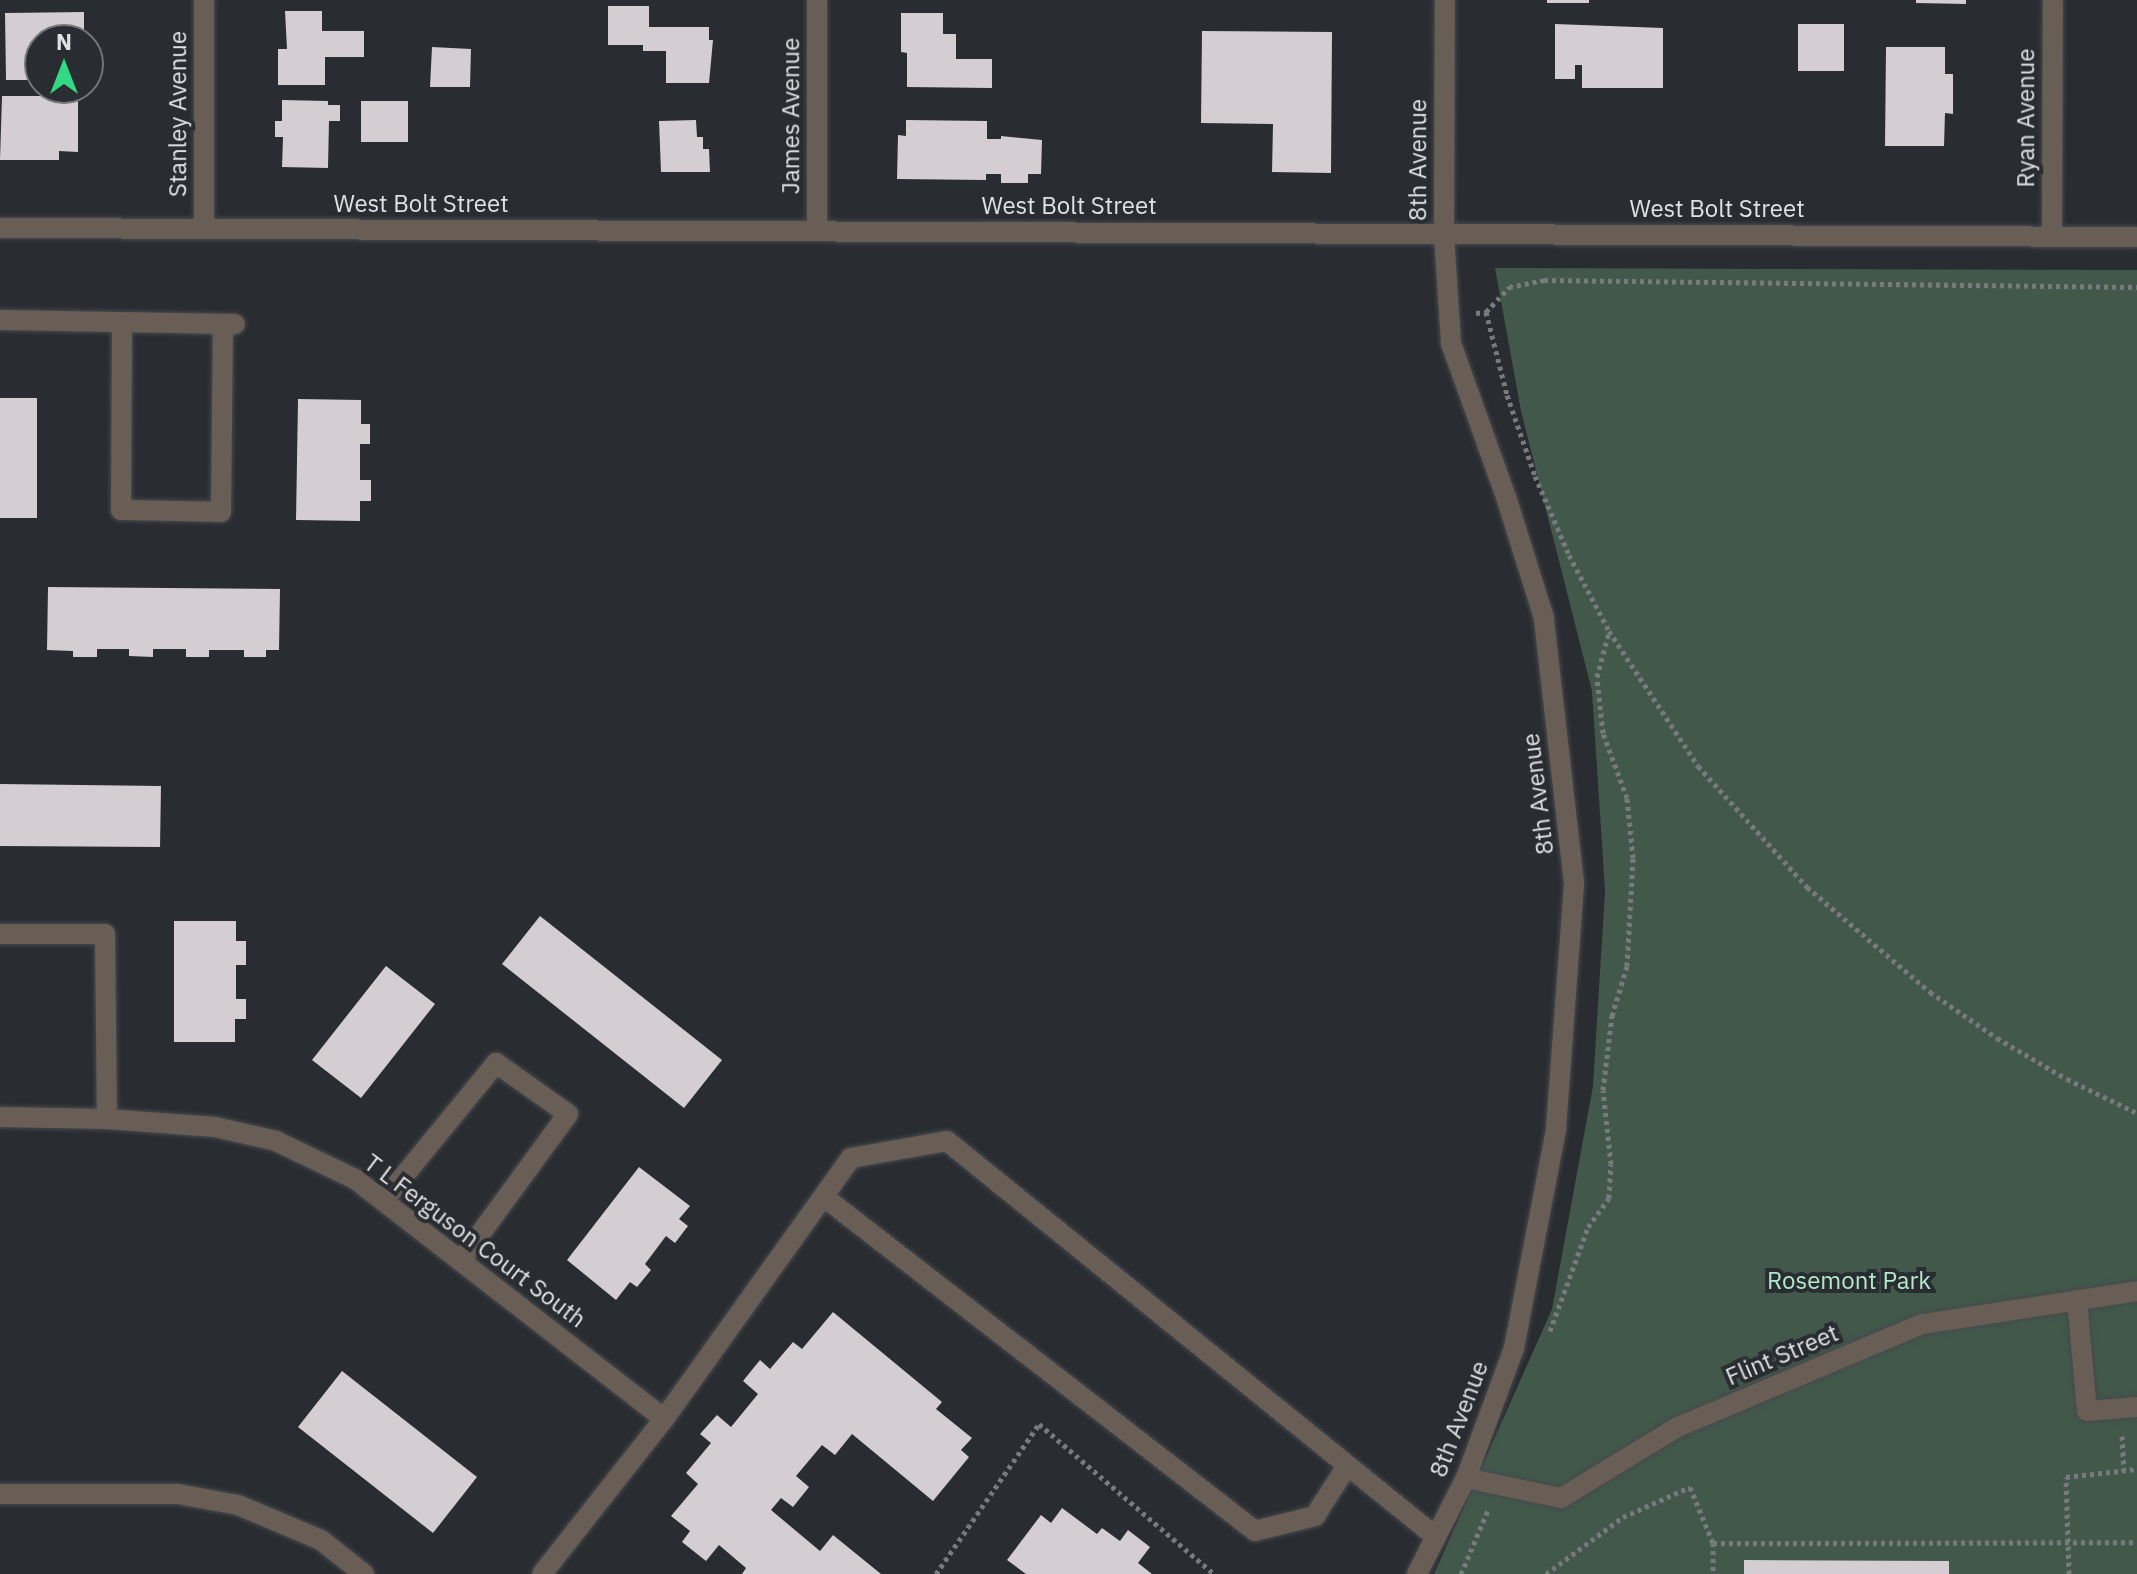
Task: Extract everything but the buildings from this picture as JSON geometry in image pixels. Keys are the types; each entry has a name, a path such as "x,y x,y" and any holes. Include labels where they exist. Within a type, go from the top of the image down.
{"street":[{"name":"Stanley Avenue","path":"204,0 204,229"},
{"name":"James Avenue","path":"817,0 817,231"},
{"name":"8th Avenue","path":"1417,1574 1466,1478 1514,1348 1556,1129 1574,883 1544,618 1506,497 1451,343 1444,234 1445,0"},
{"name":"Ryan Avenue","path":"2052,236 2053,0"},
{"name":"West Bolt Street","path":"0,228 2137,237"},
{"path":"0,320 229,324 221,512 121,510 122,323"},
{"path":"0,934 105,934 107,1119"},
{"path":"384,1200 496,1063 568,1114 462,1259"},
{"name":"T L Ferguson Court South","path":"0,1117 107,1119 215,1127 276,1141 355,1179 462,1259 664,1419"},
{"path":"542,1574 664,1419 851,1158 947,1141 1436,1537"},
{"path":"824,1197 1255,1531 1315,1516 1347,1466"},
{"name":"Flint Street","path":"1466,1478 1561,1498 1678,1427 1922,1324 2137,1291"},
{"path":"2077,1300 2087,1411 2137,1407"},
{"path":"0,1494 178,1494 238,1505 321,1540 364,1574"}],"path":[{"path":"1449,314 1486,312 1509,287 1544,280 2137,287"},
{"path":"1486,312 1507,395 1535,476 1569,555 1609,631 1698,766 1750,828 1826,905 1930,992 1997,1038 2067,1079 2137,1113"},
{"path":"1546,1345 1588,1227 1609,1198 1611,1164 1603,1090 1612,1016 1627,966 1633,858 1627,798 1603,733 1597,677 1609,631"},
{"path":"936,1574 1039,1424 1214,1574"},
{"path":"2069,1574 2066,1477 2137,1469"},
{"path":"1546,1574 1623,1517 1690,1487 1713,1543 1713,1574"},
{"path":"1713,1543 2137,1542"}],"green space":[{"name":"Rosemont Park","path":"1495,268 2137,270 2137,1574 1434,1574 1552,1309 1593,1086 1605,891 1592,691 1521,411"}]}
